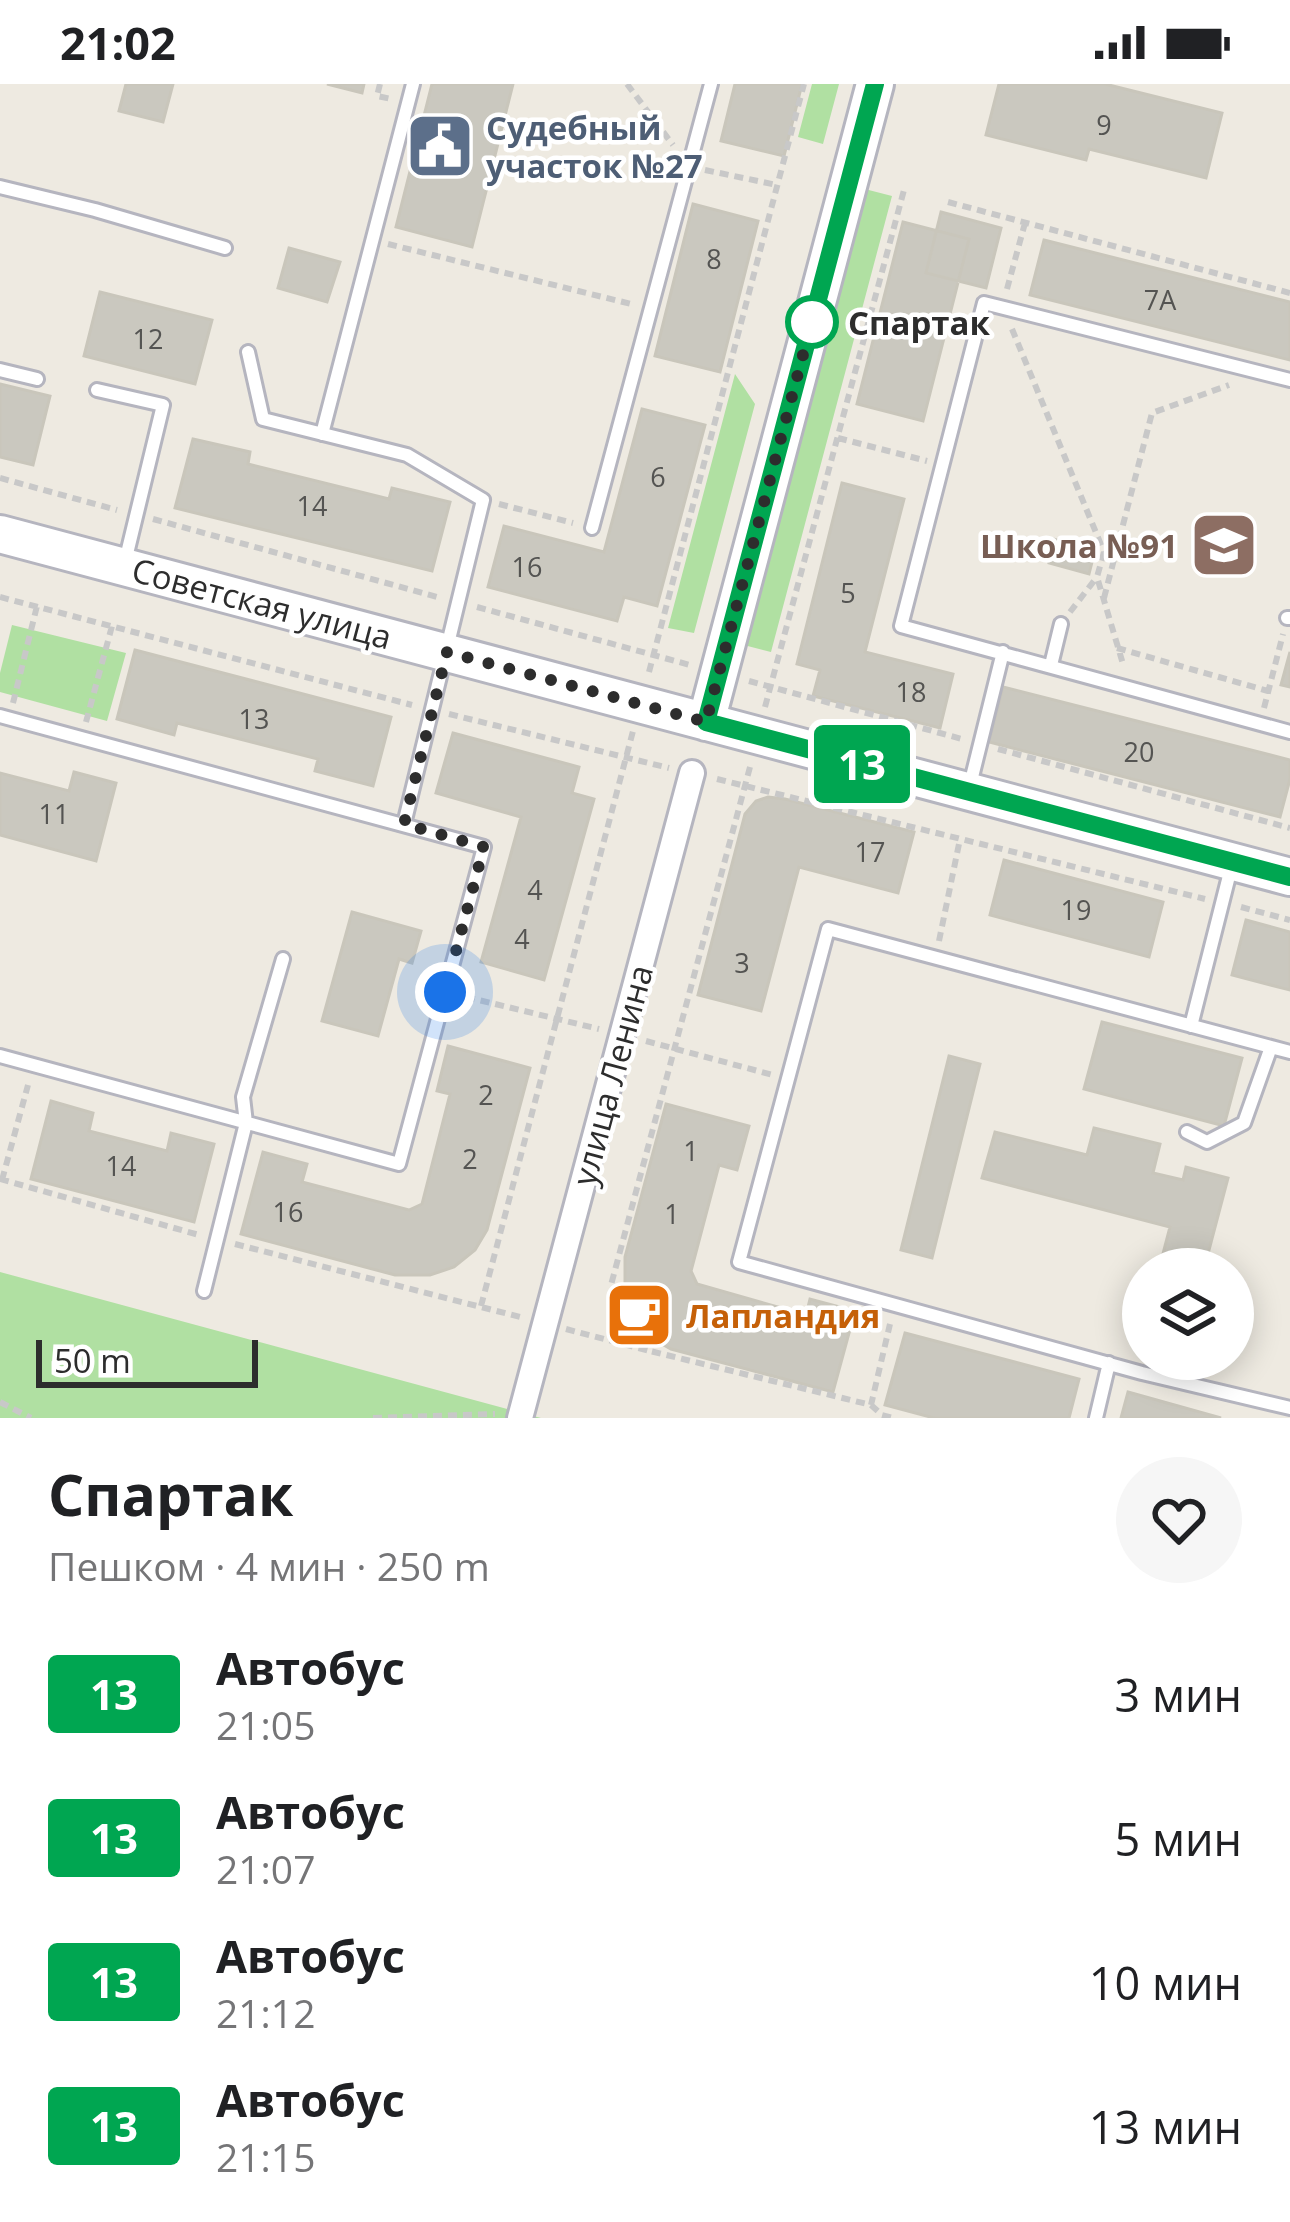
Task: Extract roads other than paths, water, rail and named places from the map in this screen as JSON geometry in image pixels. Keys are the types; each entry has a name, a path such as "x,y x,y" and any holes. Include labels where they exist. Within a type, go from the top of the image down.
{"main road":[{"path":"706,722 875,84"},
{"name":"Советская улица","path":"0,534 1290,877"}],"street":[{"name":"улица Ленина","path":"521,1415 692,773"}],"lane":[{"path":"322,434 413,84"},
{"path":"592,528 711,84"},
{"path":"0,187 226,248"},
{"path":"1290,380 984,302 902,626 1290,732"},
{"path":"248,352 263,419 407,455 483,500 404,824"},
{"path":"0,370 37,379"},
{"path":"97,390 164,405 124,567"},
{"path":"1051,665 1061,624"},
{"path":"968,791 1003,652"},
{"path":"0,1056 398,1164 484,847 5,717"},
{"path":"1191,1026 1233,863"},
{"path":"1290,1052 828,929 739,1262 1290,1408"},
{"path":"204,1291 246,1123 243,1097 283,959"},
{"path":"1187,1132 1207,1142 1244,1123 1271,1047"},
{"path":"1096,1418 1109,1363"}],"place":[{"name":"Судебный участок №27","path":"440,146"},
{"name":"Спартак","path":"812,322"},
{"name":"Школа №91","path":"1224,545"},
{"name":"Лапландия","path":"639,1315"}]}
